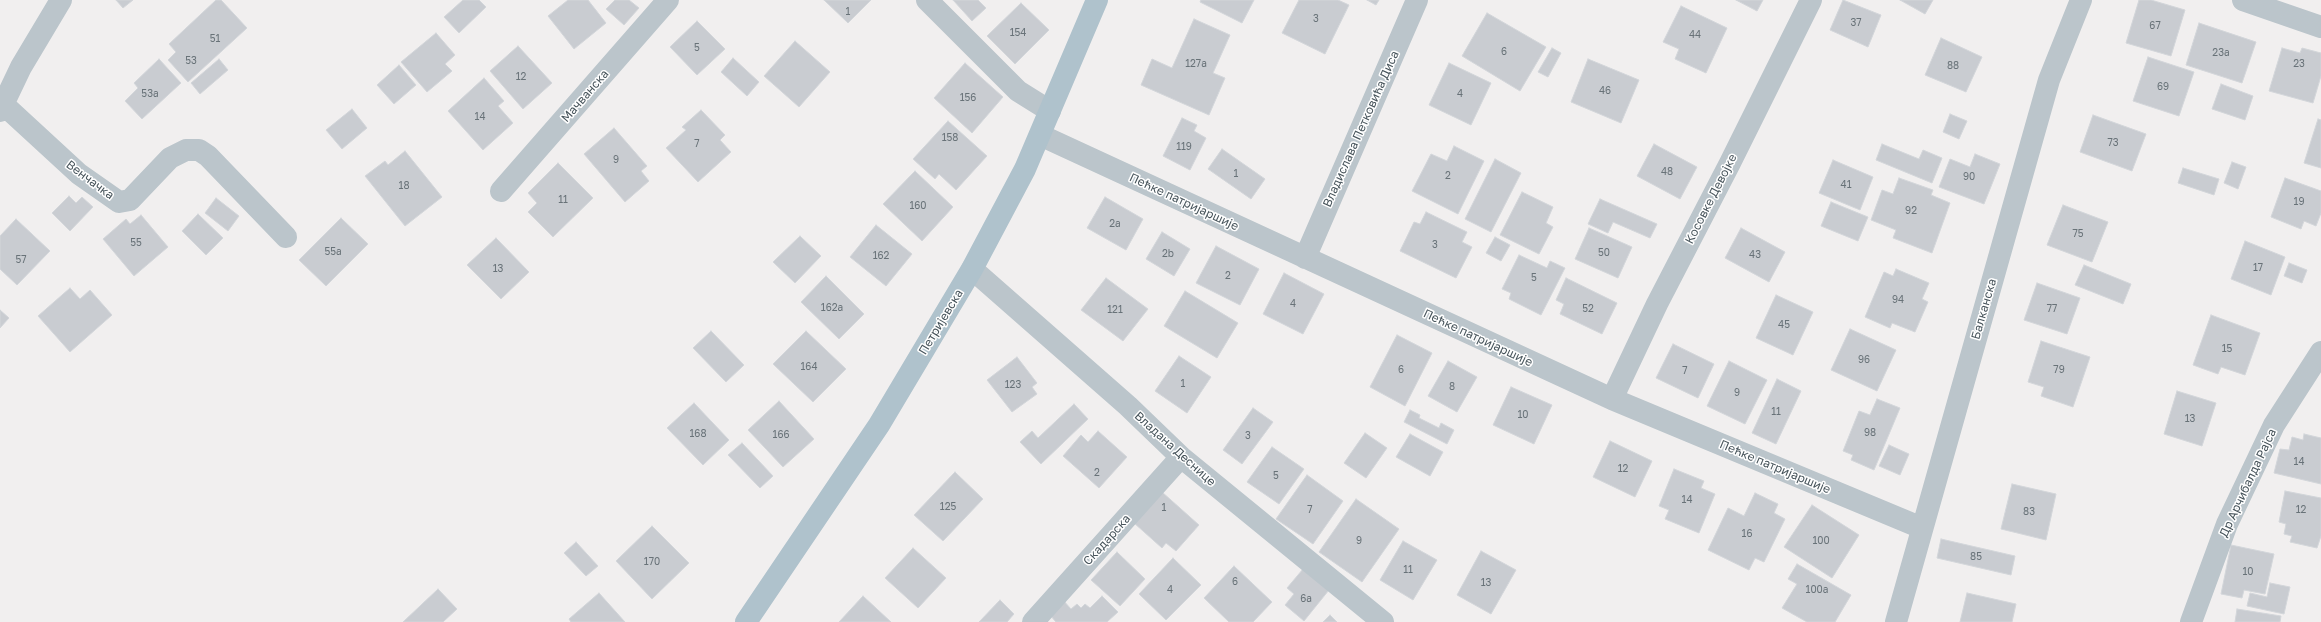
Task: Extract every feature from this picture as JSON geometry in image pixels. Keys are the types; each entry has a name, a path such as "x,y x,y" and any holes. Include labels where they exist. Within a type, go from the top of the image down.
{"main road":[{"name":"Петријевска","path":"746,622 878,425 972,269 1007,207 1040,135 1097,0"}],"street":[{"name":"Венчачка","path":"61,0 21,68 2,107 79,174 119,202 130,200 170,158 186,150 199,150 208,156 286,237"},
{"name":"Мачванска","path":"501,191 668,0"},
{"path":"927,0 1018,91 1050,111"},
{"name":"Владислава Петковића Диса","path":"1305,258 1417,0"},
{"name":"Косовке Девојке","path":"1612,399 1657,304 1727,170 1811,0"},
{"name":"Балканска","path":"1896,622 2049,80 2081,0"},
{"path":"2243,0 2321,26"},
{"name":"Пећке патријаршије","path":"1040,135 1612,399 1922,528"},
{"name":"Владана Деснице","path":"972,269 1128,406 1181,457 1383,622"},
{"name":"Др Арчибалда Рајса","path":"2191,622 2227,524 2274,425 2321,352"},
{"name":"Скадарска","path":"1033,622 1181,457"}],"building":[{"path":"116,0 133,0 123,8"},
{"path":"216,0 221,0 247,28 188,82 168,60 176,52 169,44"},
{"path":"463,0 479,0 486,7 459,33 444,17"},
{"path":"568,0 588,0 606,23 574,49 548,16"},
{"path":"615,0 629,0 639,8 624,25 606,9"},
{"path":"824,0 871,0 848,23"},
{"path":"953,0 978,0 986,8 972,21"},
{"path":"1201,0 1254,0 1242,23 1200,2"},
{"path":"1299,0 1338,0 1349,5 1325,54 1282,33"},
{"path":"1367,0 1379,0 1376,5"},
{"path":"1736,0 1763,0 1757,11"},
{"path":"1843,0 1881,15 1868,47 1830,30"},
{"path":"1900,0 1933,0 1925,14"},
{"path":"2139,0 2151,0 2185,10 2171,56 2126,43"},
{"path":"1021,3 1049,30 1015,64 987,36"},
{"path":"1681,6 1727,28 1706,73 1675,59 1679,49 1663,42"},
{"path":"1487,13 1546,47 1520,91 1462,56"},
{"path":"1194,19 1230,35 1213,73 1225,78 1209,115 1141,85 1152,59 1172,68"},
{"path":"697,21 725,49 697,75 670,47"},
{"path":"2199,23 2256,42 2242,83 2186,65"},
{"path":"436,33 455,55 445,64 452,71 427,92 401,62"},
{"path":"1941,38 1982,57 1966,92 1925,75"},
{"path":"795,41 830,72 799,107 764,76"},
{"path":"518,46 552,83 523,109 490,71"},
{"path":"1552,48 1561,53 1548,77 1538,72"},
{"path":"2282,48 2300,53 2302,48 2321,53 2321,76 2313,103 2269,91"},
{"path":"2148,57 2194,72 2179,116 2133,101"},
{"path":"733,58 759,82 747,96 721,72"},
{"path":"159,59 181,83 142,119 125,101 138,88 134,83"},
{"path":"219,59 228,70 200,94 191,83"},
{"path":"1588,59 1639,80 1621,123 1571,102"},
{"path":"965,63 1003,97 972,133 934,98"},
{"path":"1449,63 1491,83 1471,125 1429,105"},
{"path":"399,65 416,85 394,104 377,85"},
{"path":"484,78 504,101 498,106 513,123 483,150 448,111"},
{"path":"2221,84 2253,96 2245,120 2212,109"},
{"path":"352,109 367,128 342,149 326,130"},
{"path":"701,110 725,135 720,140 731,152 698,182 666,148 686,130 682,127"},
{"path":"1950,114 1967,121 1959,139 1943,132"},
{"path":"2093,115 2146,134 2132,171 2080,152"},
{"path":"1182,118 1197,125 1194,131 1206,138 1190,170 1163,156"},
{"path":"2318,119 2321,120 2321,168 2304,163"},
{"path":"948,121 987,156 956,190 939,174 935,179 913,159"},
{"path":"614,128 647,166 641,171 649,181 625,202 584,154"},
{"path":"1654,144 1697,167 1680,199 1637,176"},
{"path":"1882,144 1919,159 1923,150 1942,158 1932,183 1876,160"},
{"path":"1454,146 1484,161 1458,214 1412,191 1431,154 1447,161"},
{"path":"1222,149 1265,179 1251,199 1208,169"},
{"path":"405,151 442,197 405,226 365,176 385,161 388,165"},
{"path":"1975,154 2000,164 1984,204 1939,187 1950,159 1970,167"},
{"path":"1495,159 1521,173 1491,232 1465,219"},
{"path":"1833,160 1873,177 1860,210 1819,193"},
{"path":"2232,162 2246,167 2238,189 2224,183"},
{"path":"558,163 593,198 553,237 528,212 537,203 528,193"},
{"path":"2183,168 2219,179 2214,195 2178,183"},
{"path":"915,171 953,207 922,241 883,204"},
{"path":"1899,178 1933,190 1931,195 1950,203 1932,253 1893,238 1896,230 1871,220 1882,190 1893,194"},
{"path":"2285,178 2321,191 2321,213 2316,226 2304,221 2301,229 2271,217"},
{"path":"1522,192 1553,207 1546,223 1553,227 1539,254 1500,235"},
{"path":"69,196 76,203 82,197 93,207 70,231 52,213"},
{"path":"1105,197 1143,219 1126,250 1087,228"},
{"path":"216,198 239,216 228,231 205,213"},
{"path":"1600,199 1657,224 1650,238 1613,222 1608,233 1588,224"},
{"path":"1831,202 1868,217 1858,241 1821,226"},
{"path":"2063,205 2108,222 2092,262 2047,245"},
{"path":"1426,212 1467,232 1462,242 1472,247 1456,278 1400,251 1414,222 1420,224"},
{"path":"198,214 223,238 206,255 182,231"},
{"path":"141,215 168,247 134,276 103,239 126,219 130,224"},
{"path":"341,218 368,244 326,286 299,260"},
{"path":"16,219 50,251 17,285 0,269 0,236"},
{"path":"876,225 912,254 886,286 850,257"},
{"path":"1589,228 1632,247 1618,278 1575,259"},
{"path":"1741,228 1785,252 1769,282 1725,258"},
{"path":"1162,232 1190,249 1174,276 1146,259"},
{"path":"800,236 821,256 795,283 773,262"},
{"path":"1495,237 1510,245 1501,261 1486,253"},
{"path":"496,238 529,272 501,299 467,265"},
{"path":"2245,241 2285,257 2271,295 2231,279"},
{"path":"1216,246 1259,269 1240,305 1196,283"},
{"path":"1519,255 1547,268 1550,261 1565,268 1541,315 1509,299 1511,293 1502,289"},
{"path":"2289,263 2307,270 2302,283 2284,276"},
{"path":"2084,265 2131,284 2123,304 2075,285"},
{"path":"1896,269 1929,283 1922,299 1928,302 1915,332 1892,323 1890,328 1865,317 1884,272 1893,276"},
{"path":"1284,273 1324,294 1303,334 1263,314"},
{"path":"826,276 864,314 839,339 801,302"},
{"path":"1106,278 1148,309 1123,341 1081,310"},
{"path":"1566,278 1617,303 1602,334 1560,314 1564,304 1556,300"},
{"path":"2037,283 2080,298 2067,334 2024,320"},
{"path":"70,288 80,299 90,290 112,315 70,352 38,316"},
{"path":"1185,291 1238,323 1217,358 1164,326"},
{"path":"1776,295 1813,312 1793,355 1756,338"},
{"path":"0,310 9,318 0,328"},
{"path":"2211,315 2260,333 2245,375 2221,367 2218,374 2193,365"},
{"path":"1850,329 1896,350 1877,391 1831,370"},
{"path":"711,331 744,365 726,382 693,348"},
{"path":"806,331 846,369 813,402 773,364"},
{"path":"1397,335 1432,353 1405,406 1370,387"},
{"path":"2041,341 2090,357 2073,407 2041,396 2044,387 2028,382"},
{"path":"1673,344 1714,364 1698,398 1656,378"},
{"path":"1179,356 1211,377 1187,413 1155,391"},
{"path":"1017,357 1037,383 1032,387 1037,394 1012,412 987,380"},
{"path":"1448,361 1477,377 1457,412 1428,396"},
{"path":"1729,361 1767,380 1745,424 1707,406"},
{"path":"1777,379 1801,391 1776,444 1752,433"},
{"path":"1511,387 1552,405 1534,444 1493,425"},
{"path":"2177,391 2216,403 2202,446 2164,434"},
{"path":"1877,399 1900,408 1874,470 1851,460 1853,455 1843,451 1859,411 1870,415"},
{"path":"779,401 814,439 783,467 748,430"},
{"path":"694,403 729,440 703,465 667,428"},
{"path":"1074,404 1088,419 1041,464 1020,442 1032,431 1038,438"},
{"path":"1253,408 1273,422 1242,464 1223,450"},
{"path":"1410,410 1420,415 1419,418 1439,428 1441,423 1454,430 1447,444 1404,422"},
{"path":"1098,431 1127,457 1099,488 1063,456 1081,435 1088,442"},
{"path":"1365,433 1387,448 1366,478 1344,463"},
{"path":"1410,434 1443,452 1430,476 1396,457"},
{"path":"2304,434 2321,438 2321,484 2274,473 2280,449 2289,450 2292,437 2303,440"},
{"path":"1610,441 1652,461 1635,497 1593,477"},
{"path":"742,443 773,476 760,488 728,455"},
{"path":"1889,445 1909,454 1900,475 1879,466"},
{"path":"1272,447 1304,469 1279,504 1247,482"},
{"path":"1674,469 1704,481 1701,488 1715,494 1699,533 1665,519 1669,510 1659,506"},
{"path":"955,472 983,499 943,541 914,515"},
{"path":"1307,475 1343,501 1313,544 1276,519"},
{"path":"2012,484 2056,494 2046,540 2001,529"},
{"path":"2285,491 2321,498 2321,536 2317,548 2290,542 2292,536 2284,534 2286,524 2279,522"},
{"path":"1162,492 1199,525 1176,551 1166,543 1162,548 1134,523"},
{"path":"1755,493 1778,504 1774,513 1785,519 1764,562 1755,558 1749,570 1708,550 1728,508 1744,516"},
{"path":"1356,499 1399,529 1362,582 1319,552"},
{"path":"1812,505 1859,535 1832,578 1784,547"},
{"path":"652,526 689,563 652,599 616,561"},
{"path":"1941,539 2015,556 2011,575 1937,558"},
{"path":"1403,541 1437,560 1413,600 1380,580"},
{"path":"576,542 598,566 586,576 564,553"},
{"path":"2231,545 2274,554 2265,594 2244,590 2242,598 2221,594"},
{"path":"913,548 946,578 918,608 885,578"},
{"path":"1481,551 1516,570 1491,614 1457,595"},
{"path":"1117,552 1145,579 1120,606 1091,580"},
{"path":"1173,558 1201,585 1166,620 1139,594"},
{"path":"1797,564 1851,595 1835,622 1807,622 1782,608 1797,584 1788,579"},
{"path":"1234,566 1272,602 1253,622 1229,622 1204,598"},
{"path":"1303,569 1329,590 1304,621 1285,605 1294,594 1287,588"},
{"path":"2270,583 2290,587 2284,614 2247,606 2250,593 2267,597"},
{"path":"438,589 457,609 443,622 403,622"},
{"path":"599,593 625,622 571,622 569,619"},
{"path":"1967,593 2016,604 2012,622 1960,622"},
{"path":"863,596 891,622 839,622"},
{"path":"1102,596 1118,612 1107,622 1056,622 1049,614 1063,600 1071,609 1077,604 1081,608 1085,604 1090,608"},
{"path":"1000,600 1014,614 1007,622 979,622"},
{"path":"2237,609 2281,616 2280,622 2235,622"},
{"path":"1330,615 1337,622 1323,622"}]}
